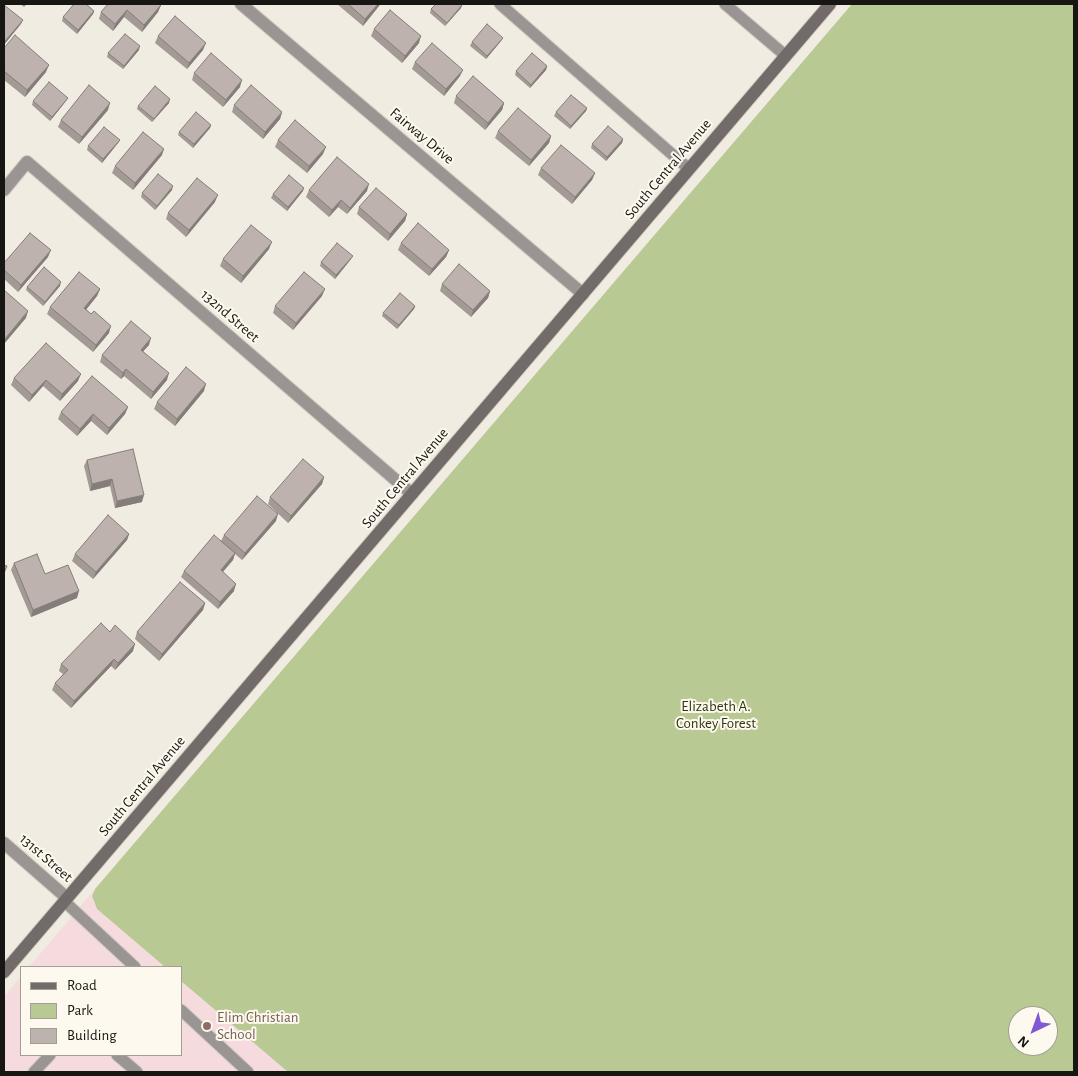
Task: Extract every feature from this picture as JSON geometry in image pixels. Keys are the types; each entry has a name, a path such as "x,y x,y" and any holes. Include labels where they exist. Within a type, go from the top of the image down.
{"street":[{"name":"Fairway Drive","path":"241,4 583,294"},
{"name":"South Central Avenue","path":"4,972 830,4"},
{"name":"132nd Street","path":"4,190 27,162 412,494"},
{"name":"131st Street","path":"4,844 66,900"}],"lane":[{"path":"500,4 689,169"},
{"path":"725,4 786,56"},
{"path":"66,900 128,965"},
{"path":"182,1011 248,1072"},
{"path":"34,1072 49,1056"},
{"path":"118,1056 137,1072"}],"shaded area":[{"path":"95,889 92,896 97,909 164,966 30,966"},
{"name":"Elim Christian School","path":"20,977 20,1056 182,1056 182,982 288,1072 4,1072 4,997"}],"green space":[{"name":"Elizabeth A. Conkey Forest","path":"852,4 1074,4 1074,1072 288,1072 182,982 182,966 164,966 97,909 92,896 95,889"}],"building":[{"path":"74,4 86,4 94,11 78,30 63,17"},
{"path":"108,4 161,5 144,25 127,10 115,24 101,12"},
{"path":"348,4 378,4 365,19"},
{"path":"436,4 462,5 447,23 431,9"},
{"path":"4,5 23,20 5,41 4,41"},
{"path":"390,10 421,36 405,56 374,29"},
{"path":"175,16 206,43 189,63 158,36"},
{"path":"487,24 503,38 487,56 472,42"},
{"path":"125,34 140,46 124,66 108,53"},
{"path":"15,35 49,65 27,90 4,71 4,48"},
{"path":"432,43 463,70 446,89 415,62"},
{"path":"211,53 242,80 226,100 194,73"},
{"path":"532,53 547,66 531,85 516,71"},
{"path":"473,76 504,103 488,123 456,96"},
{"path":"49,82 68,98 52,117 33,101"},
{"path":"89,85 110,103 82,137 61,120"},
{"path":"251,85 282,112 265,132 234,105"},
{"path":"155,86 170,99 154,119 138,106"},
{"path":"571,95 587,108 571,126 556,112"},
{"path":"518,108 551,136 531,160 498,131"},
{"path":"196,112 211,125 194,144 179,132"},
{"path":"295,120 326,147 309,166 278,140"},
{"path":"608,126 623,139 607,157 592,144"},
{"path":"104,127 120,140 103,159 88,146"},
{"path":"143,132 164,149 135,183 115,166"},
{"path":"561,145 595,173 575,197 541,168"},
{"path":"337,157 369,184 350,208 341,200 332,210 309,190"},
{"path":"158,174 173,186 157,206 142,193"},
{"path":"289,175 304,188 288,207 273,194"},
{"path":"197,178 218,195 189,230 168,213"},
{"path":"376,188 407,214 390,234 359,207"},
{"path":"418,223 449,250 432,269 401,243"},
{"path":"251,225 272,242 243,276 223,259"},
{"path":"30,233 51,250 21,285 4,270 4,263"},
{"path":"337,243 353,256 336,275 321,262"},
{"path":"459,264 490,291 473,310 442,284"},
{"path":"44,267 61,282 45,302 27,287"},
{"path":"79,272 100,289 84,308 91,314 94,311 111,326 96,345 50,307"},
{"path":"304,272 325,289 296,323 275,306"},
{"path":"4,290 28,311 4,340"},
{"path":"400,293 415,306 399,325 383,313"},
{"path":"131,321 151,338 141,350 169,373 153,392 126,369 123,373 102,355"},
{"path":"46,343 81,374 62,394 46,380 32,395 14,378"},
{"path":"186,367 206,384 177,419 157,402"},
{"path":"92,376 128,407 109,428 93,414 80,429 61,412"},
{"path":"133,449 144,495 117,501 112,479 92,484 87,460"},
{"path":"303,459 324,477 291,516 270,497"},
{"path":"257,496 278,514 245,553 224,535"},
{"path":"108,515 129,534 96,572 75,554"},
{"path":"214,535 235,553 221,570 236,584 220,602 184,571"},
{"path":"37,554 45,574 68,565 79,591 33,610 14,563"},
{"path":"180,582 205,603 162,654 137,632"},
{"path":"101,623 110,632 115,625 135,644 118,663 114,659 74,701 55,683 68,670 61,664"}],"place":[{"name":"Elim Christian School","path":"207,1026"}]}
